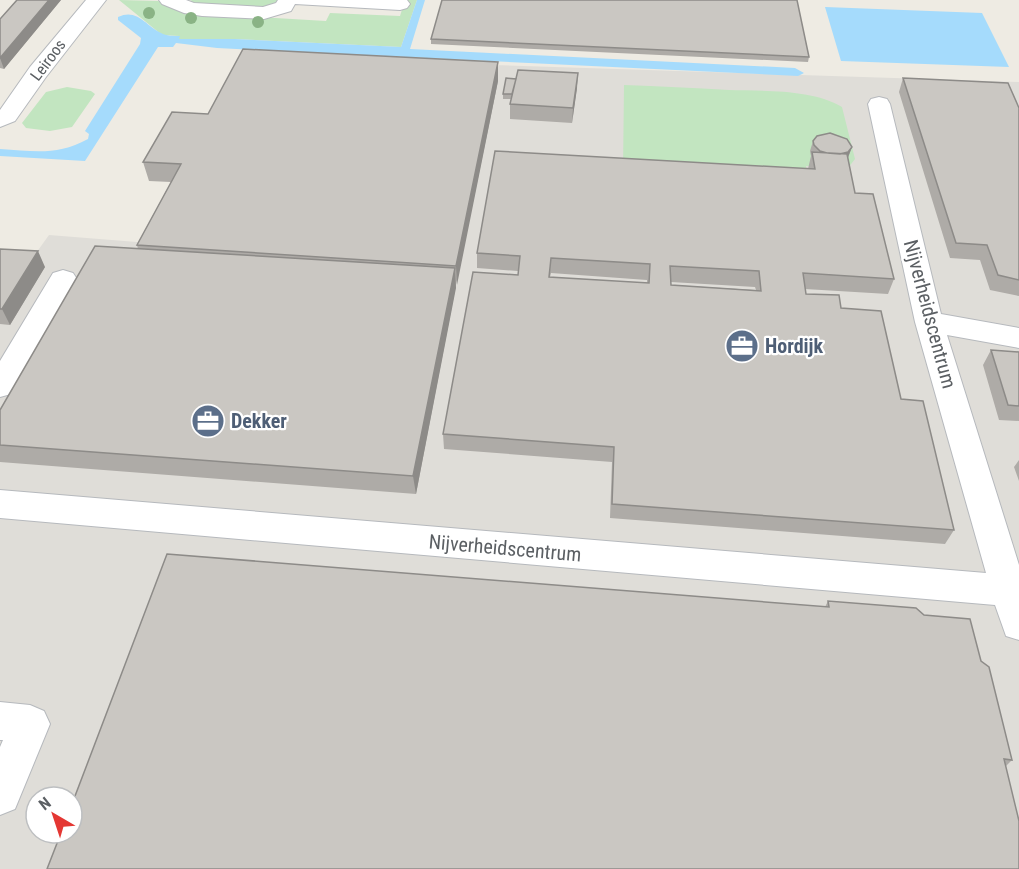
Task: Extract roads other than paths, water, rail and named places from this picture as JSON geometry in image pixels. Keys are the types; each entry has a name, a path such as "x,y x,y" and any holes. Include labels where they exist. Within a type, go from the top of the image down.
{"street":[{"name":"Leiroos","path":"0,120 7,116 38,72 96,0"},
{"path":"169,0 191,9 264,13 284,7 288,0"},
{"path":"302,0 400,3"},
{"name":"Nijverheidscentrum","path":"879,104 929,322 1019,624"},
{"path":"0,386 63,279"},
{"path":"929,322 1019,338"},
{"name":"Nijverheidscentrum","path":"0,504 1010,591"},
{"path":"0,721 30,724 0,794"}],"water":[{"path":"417,0 425,0 410,49 795,68 804,73 798,76 217,48 176,43 173,47 158,47 85,161 0,156 0,149 55,150 88,139 89,134 85,131 140,44 141,38 118,20 118,17 136,16 155,30 168,35 180,36 179,39 235,39 401,47"},
{"path":"825,7 982,13 1009,67 841,61"}],"place":[{"name":"Hordijk","path":"742,346"},
{"name":"Dekker","path":"208,421"}]}
